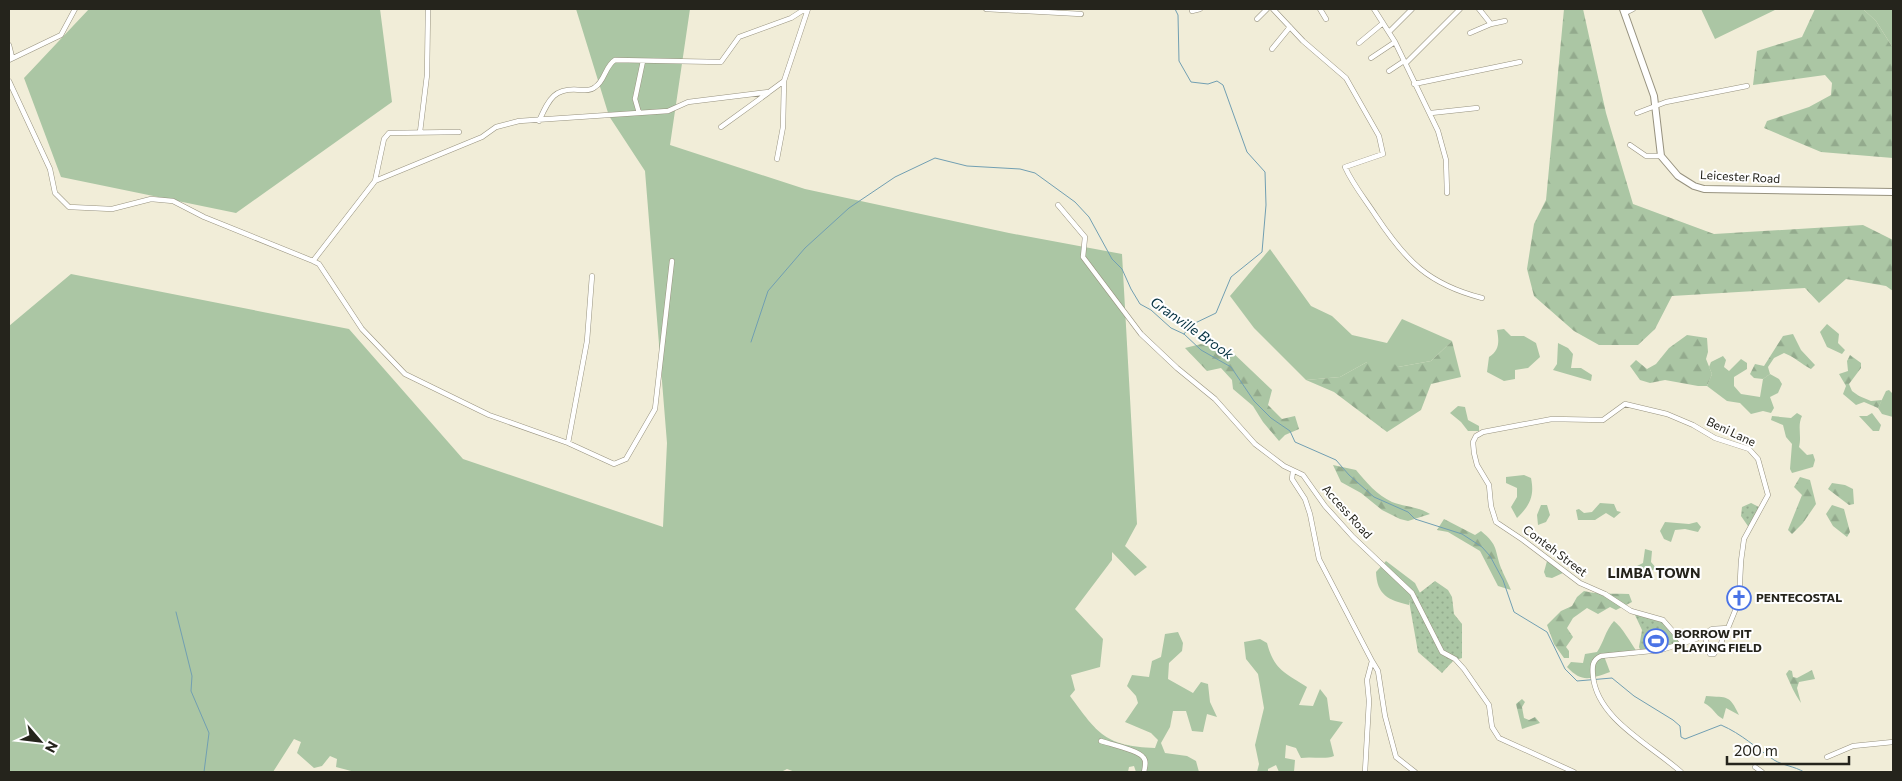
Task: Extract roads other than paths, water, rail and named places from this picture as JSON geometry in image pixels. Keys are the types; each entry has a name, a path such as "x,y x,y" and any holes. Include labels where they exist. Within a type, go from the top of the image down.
{"street":[{"path":"9,45 10,58 61,34 75,9"},
{"path":"420,132 427,75 428,9"},
{"path":"539,121 552,96 567,88 592,90 599,85 612,61 722,62 739,37 791,18 806,9"},
{"path":"777,159 783,127 784,81 806,9"},
{"path":"986,9 1081,14"},
{"path":"1192,11 1200,9"},
{"path":"1257,19 1267,9"},
{"path":"1272,9 1346,78 1379,136 1383,155 1345,167 1364,201 1390,238 1422,270 1451,288 1482,298"},
{"path":"1320,9 1326,19"},
{"path":"1374,9 1395,42 1414,84 1430,112 1443,148 1447,193"},
{"path":"1389,32 1412,9"},
{"path":"1389,71 1405,62 1460,9"},
{"path":"1479,9 1491,24"},
{"path":"1630,146 1646,156 1661,156 1655,105 1624,11 1633,9"},
{"path":"1470,33 1491,24 1505,21"},
{"path":"1359,43 1383,23"},
{"path":"1272,49 1290,27"},
{"path":"1370,58 1395,42"},
{"path":"638,113 635,100 643,61"},
{"path":"1414,84 1520,62"},
{"path":"9,81 50,170 54,193 69,207 112,209 151,199 173,201 204,217 313,261 319,264 362,329 405,374 489,415 568,443 614,464 626,458 655,409 672,261"},
{"path":"722,127 784,81"},
{"path":"1638,112 1655,105 1747,86"},
{"path":"375,181 482,137 496,127 520,121 668,110 688,102 769,92"},
{"path":"1430,112 1477,108"},
{"path":"313,261 375,181 386,135 420,132 459,132"},
{"name":"Leicester Road","path":"1661,156 1678,176 1700,188 1893,192"},
{"path":"1058,205 1085,237 1083,257 1141,334 1177,368 1216,399 1255,444 1293,471"},
{"path":"568,443 587,341 592,276"},
{"name":"Beni Lane","path":"1489,485 1477,465 1474,453 1473,442 1479,434 1552,418 1603,420 1620,405 1629,404 1681,419 1715,438 1746,447 1758,458 1768,495 1744,539 1739,601 1730,626 1725,629 1721,644 1714,654 1710,654 1704,634"},
{"name":"Access Road","path":"1415,772 1396,757 1385,716 1378,670 1319,559 1310,514 1305,499 1292,479 1293,471 1303,475 1325,506 1353,537 1412,593 1442,652 1455,659 1464,669 1489,706 1496,734 1505,742 1574,772"},
{"name":"Conteh Street","path":"1489,485 1491,506 1496,522 1580,583 1605,594 1631,611 1663,620 1684,644"},
{"path":"1681,772 1612,716 1599,700 1594,685 1594,663 1601,656 1661,650 1684,644 1712,629 1725,629"},
{"path":"1365,772 1369,702 1367,680 1372,661"},
{"path":"1101,741 1138,753 1144,757 1146,763 1144,772"},
{"path":"1827,757 1853,746 1893,742"},
{"path":"1755,767 1762,772"}],"waterway":[{"path":"1175,9 1178,15 1179,61 1191,82 1208,84 1217,81 1223,85 1247,152 1265,172 1266,205 1262,252 1231,277 1216,313 1191,325 1184,334"},
{"name":"Granville Brook","path":"751,342 768,291 805,248 849,208 895,177 935,158 967,166 1020,169 1035,173 1075,202 1089,217 1112,259 1122,269 1140,304 1151,310 1171,328 1184,334 1201,350 1231,367 1254,401 1271,418 1290,431 1295,442 1336,460 1349,475 1374,497 1408,512 1415,519 1462,534 1482,547 1490,556 1503,580 1514,612 1547,632 1565,669 1577,681 1612,678 1634,696 1673,720 1680,726 1681,737 1685,739 1721,725 1742,737 1774,760 1804,772"},
{"path":"176,612 192,676 191,691 209,733 204,772"}],"place":[{"name":"PENTECOSTAL","path":"1739,598"},
{"name":"BORROW PIT PLAYING FIELD","path":"1656,641"}],"district":[{"name":"LIMBA TOWN","path":"1654,573"}]}
